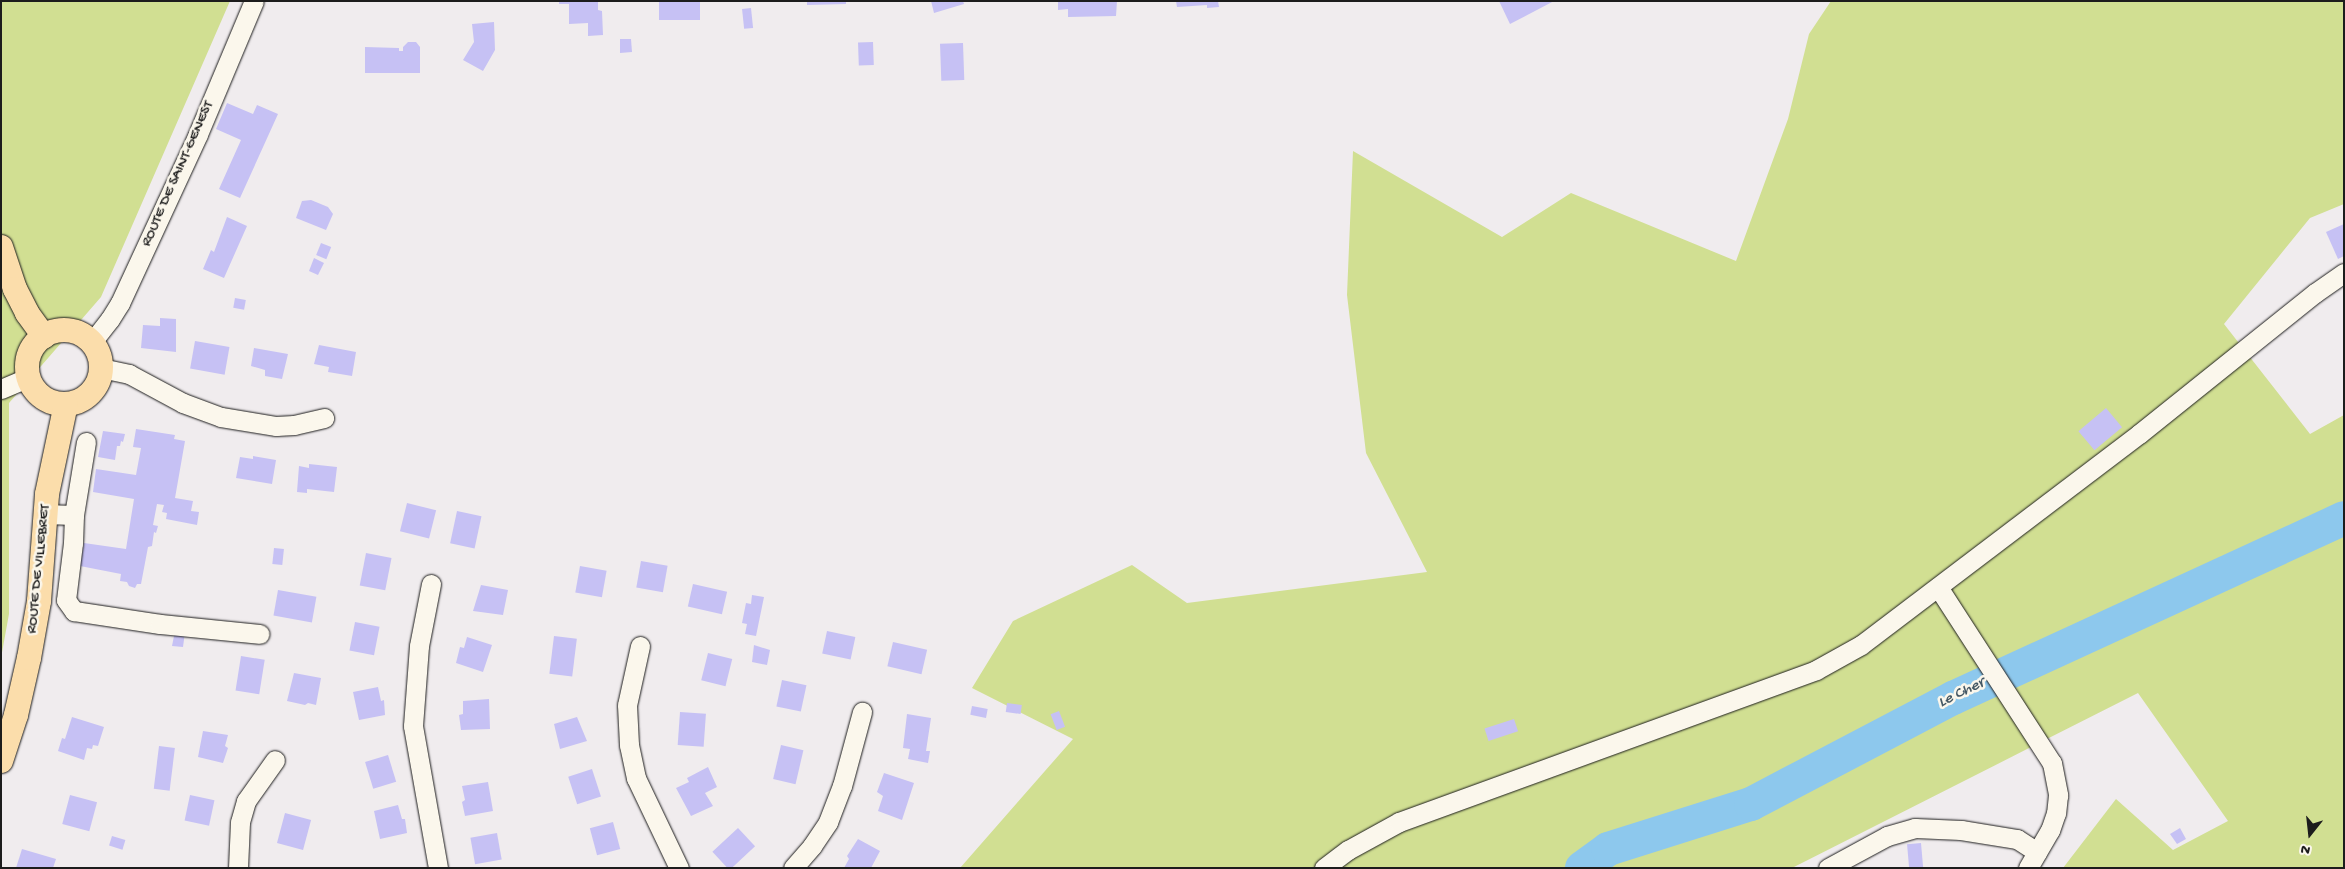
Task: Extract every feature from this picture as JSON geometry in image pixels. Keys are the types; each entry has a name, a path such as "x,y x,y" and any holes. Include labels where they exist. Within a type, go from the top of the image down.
{"main road":[{"path":"1,247 27,313 44,336"},
{"path":"56,330 69,330 82,334 92,342 98,350 101,368 100,379 90,394 75,403 54,403 34,389 29,378 27,366 29,354 35,344 44,336 56,330"},
{"name":"ROUTE DE VILLEBRET","path":"1,762 16,714 30,658 39,601 44,514 51,470 66,404"}],"street":[{"name":"ROUTE DE SAINT-GENEST","path":"92,342 110,320 120,303 198,134 254,1"},
{"path":"1324,868 1348,850 1399,822 1816,670 1861,645 2138,434 2315,293 2344,273"},
{"path":"101,368 128,374 183,403 221,417 276,426 294,425 324,418"},
{"path":"1,388 29,378"},
{"path":"86,442 74,515 73,543 66,600 74,611 98,616 260,634"},
{"path":"44,514 74,515"},
{"path":"430,584 419,646 413,726 438,868"},
{"path":"1828,868 1887,836 1915,828 1961,830 2018,839 2033,860 2050,830 2056,813 2058,795 2052,763 1938,587"},
{"path":"640,646 627,705 629,745 636,778 679,868"},
{"path":"792,868 812,846 828,822 842,786 862,712"},
{"path":"238,868 240,822 246,801 275,760"}],"green space":[{"path":"1,1 230,1 101,297 9,403 9,614 1,658"},
{"path":"1831,1 2344,1 2344,204 2310,218 2224,324 2310,434 2344,415 2344,868 2063,868 2116,799 2173,850 2228,821 2138,693 1792,868 960,868 1073,739 972,688 1013,621 1132,565 1187,603 1427,572 1366,453 1347,295 1353,151 1502,237 1571,193 1736,261 1788,119 1809,34"}],"building":[{"path":"559,1 598,1 598,10 602,11 603,35 588,36 588,23 569,24 569,4 559,4"},
{"path":"659,1 700,1 700,20 659,20"},
{"path":"807,1 846,1 846,4 807,5"},
{"path":"931,1 963,1 964,4 934,13"},
{"path":"1058,1 1117,1 1116,16 1068,17 1068,9 1058,10"},
{"path":"1176,1 1218,1 1219,7 1207,8 1207,5 1177,7"},
{"path":"1499,1 1554,1 1510,24"},
{"path":"751,8 753,28 744,29 742,9"},
{"path":"494,22 495,50 483,71 463,60 474,42 472,24"},
{"path":"620,39 631,39 632,52 620,53"},
{"path":"408,42 416,42 420,47 420,73 365,73 365,47 399,48 399,51 403,51 403,47"},
{"path":"873,42 874,65 859,66 858,43"},
{"path":"963,43 964,80 941,81 940,44"},
{"path":"227,103 253,114 257,105 278,114 240,198 219,189 241,140 216,129"},
{"path":"311,200 328,207 333,214 326,230 296,218 302,201"},
{"path":"227,217 247,226 224,278 203,269 211,250 214,252"},
{"path":"2344,224 2344,256 2338,259 2326,232"},
{"path":"321,243 331,247 326,259 316,255"},
{"path":"314,258 324,263 318,275 309,271"},
{"path":"235,298 246,300 244,310 233,308"},
{"path":"160,318 176,319 176,352 141,348 143,325 160,326"},
{"path":"195,341 229,347 225,375 190,369"},
{"path":"319,345 356,352 352,376 328,372 329,367 314,364"},
{"path":"254,348 288,354 282,379 265,376 265,370 251,366"},
{"path":"2106,408 2122,427 2094,450 2078,431"},
{"path":"136,429 175,435 174,439 185,441 175,498 193,501 191,511 199,512 197,525 166,519 167,513 162,512 164,505 157,504 153,525 158,526 156,533 154,532 152,546 148,547 141,584 137,584 135,588 129,586 127,582 120,581 121,574 80,566 84,543 126,549 134,499 93,492 96,469 136,475 141,448 133,447"},
{"path":"103,431 125,434 123,442 121,441 120,446 117,446 115,460 98,457"},
{"path":"253,456 276,460 272,484 236,478 240,457 253,459"},
{"path":"309,464 337,467 334,492 307,489 307,493 297,492 299,466 309,468"},
{"path":"407,503 436,510 429,538 400,531"},
{"path":"457,511 481,516 475,548 450,543"},
{"path":"274,548 284,549 282,565 272,564"},
{"path":"366,553 392,558 385,590 360,585"},
{"path":"641,561 668,566 663,592 636,588"},
{"path":"580,566 607,571 602,597 575,593"},
{"path":"693,584 727,592 722,614 688,606"},
{"path":"481,585 508,590 503,615 473,611"},
{"path":"278,590 316,597 312,622 273,616"},
{"path":"752,595 764,597 756,636 745,634 747,624 742,623 746,603 751,604"},
{"path":"355,622 380,627 374,655 349,650"},
{"path":"175,631 185,632 183,647 172,646"},
{"path":"827,631 855,637 851,660 822,653"},
{"path":"554,636 577,639 572,677 549,674"},
{"path":"467,637 492,645 483,672 456,663 460,647 464,648"},
{"path":"893,642 927,650 921,674 887,666"},
{"path":"754,645 770,650 767,665 752,662"},
{"path":"708,653 732,659 725,686 701,680"},
{"path":"241,656 265,660 259,694 236,691"},
{"path":"294,673 321,678 316,705 308,703 305,705 287,701"},
{"path":"782,680 806,685 801,712 776,706"},
{"path":"378,687 381,701 384,700 385,715 359,720 353,692"},
{"path":"489,699 490,729 461,730 459,715 463,714 463,701"},
{"path":"1007,703 1022,705 1021,714 1006,712"},
{"path":"972,706 988,709 986,718 970,715"},
{"path":"1059,711 1065,727 1057,730 1051,714"},
{"path":"680,712 706,714 704,747 678,745"},
{"path":"907,714 931,718 926,751 930,751 928,763 908,759 910,749 903,748"},
{"path":"72,717 104,727 98,746 93,745 92,749 87,748 84,760 58,751 62,738 65,739"},
{"path":"577,717 587,741 560,749 554,724"},
{"path":"1514,719 1518,731 1489,741 1485,729"},
{"path":"203,731 228,735 225,746 228,748 223,763 198,757"},
{"path":"781,745 803,750 796,784 773,779"},
{"path":"159,746 175,748 170,791 154,789"},
{"path":"388,755 396,782 373,789 365,762"},
{"path":"708,767 717,787 705,793 713,806 691,816 676,788 689,782 687,778"},
{"path":"592,769 601,797 577,804 568,777"},
{"path":"884,773 914,783 902,820 878,811 883,796 877,792"},
{"path":"488,782 493,811 465,816 462,802 465,800 462,786"},
{"path":"70,795 97,802 89,831 62,824"},
{"path":"190,795 214,800 209,826 185,820"},
{"path":"398,805 402,819 405,819 407,833 380,839 374,811"},
{"path":"285,813 311,820 303,850 277,843"},
{"path":"613,822 620,849 597,855 590,828"},
{"path":"738,828 755,846 732,868 727,868 712,852"},
{"path":"2180,828 2186,839 2177,844 2170,834"},
{"path":"497,833 502,860 475,864 470,838"},
{"path":"112,836 125,840 122,850 109,846"},
{"path":"858,839 880,851 871,868 844,868 849,859 847,856"},
{"path":"1921,843 1923,868 1909,868 1907,844"},
{"path":"22,849 56,859 53,868 16,868"}],"waterway":[{"name":"Le Cher","path":"1582,868 1608,849 1751,804 1953,698 2344,518"}]}
